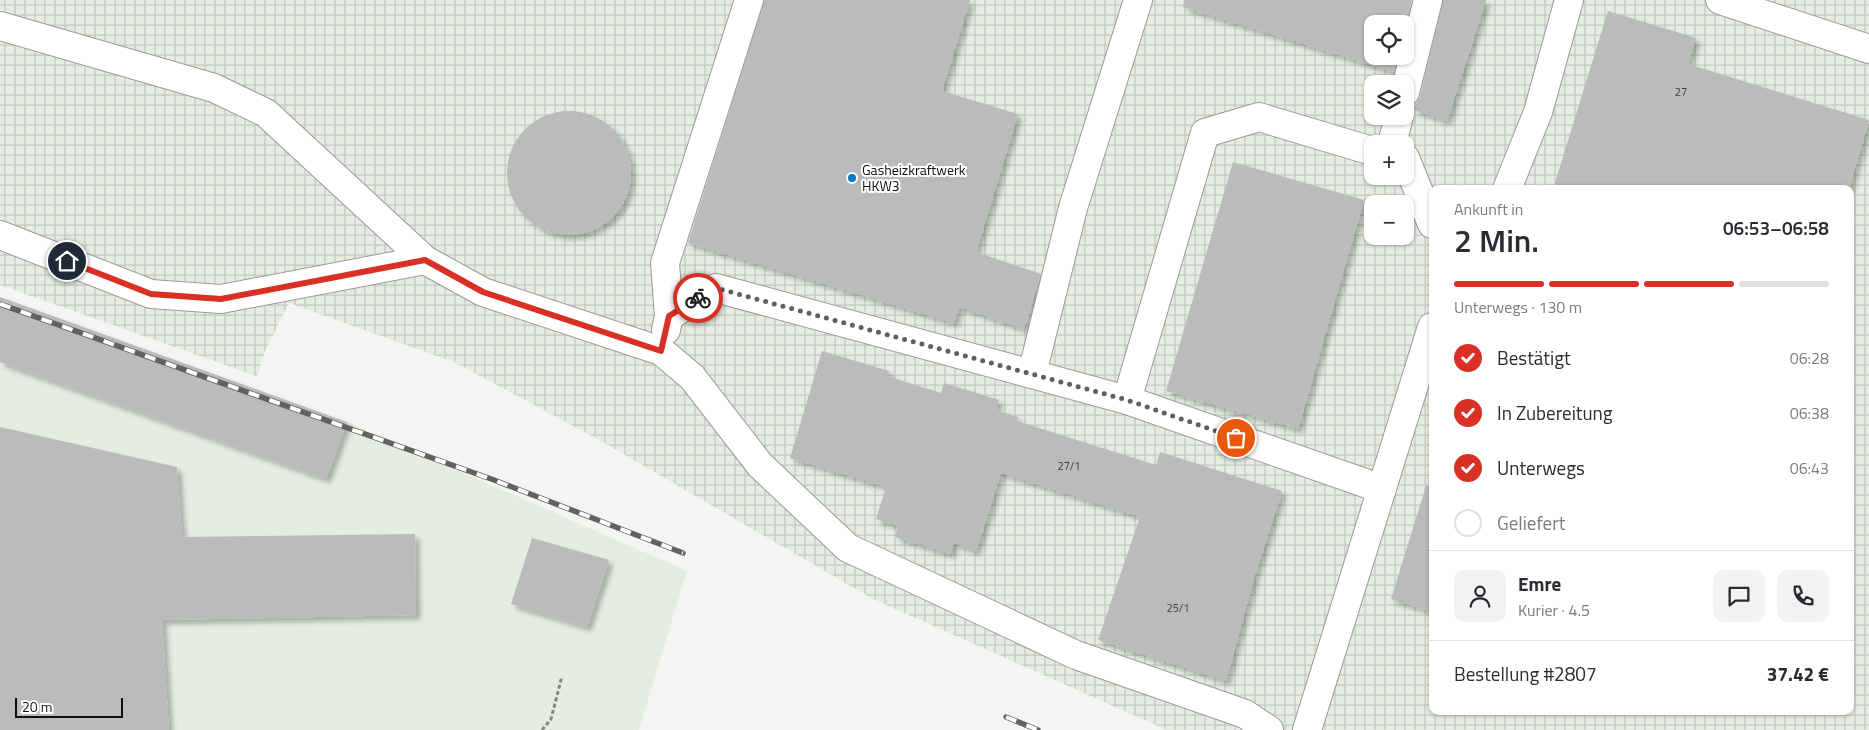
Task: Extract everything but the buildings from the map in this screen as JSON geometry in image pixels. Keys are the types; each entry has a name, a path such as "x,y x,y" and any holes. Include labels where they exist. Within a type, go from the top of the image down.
{"lane":[{"path":"661,351 669,316 665,263 749,0"},
{"path":"1032,374 1073,208 1138,0"},
{"path":"1409,75 1428,0"},
{"path":"1509,185 1538,112 1569,0"},
{"path":"1720,0 1869,50"},
{"path":"0,26 214,88 266,113 425,260 483,292 661,351 692,377 760,465 848,548 1076,654 1244,714 1269,730"},
{"path":"1127,400 1205,133 1258,117 1364,149"},
{"path":"1414,180 1429,217"},
{"path":"0,234 151,294 221,299 425,260"},
{"path":"669,316 716,288 1127,400 1382,489"},
{"path":"1307,730 1429,337"}],"path":[{"path":"542,730 550,719 562,676"}],"shaded area":[{"path":"0,0 1869,0 1869,730 1167,730 873,599 594,437 454,362 289,303 265,351 257,376 0,285"},
{"path":"0,297 350,423 687,571 639,730 0,730"}],"railway":[{"path":"0,304 494,480 683,553"},
{"path":"1006,717 1038,730"}],"way so far":[{"path":"698,298 716,288 1127,400 1236,438"}],"place":[{"name":"Gasheizkraftwerk HKW3","path":"852,178"}],"route":[{"path":"67,261 151,294 221,299 425,260 483,292 661,351 669,316 698,298"}]}
